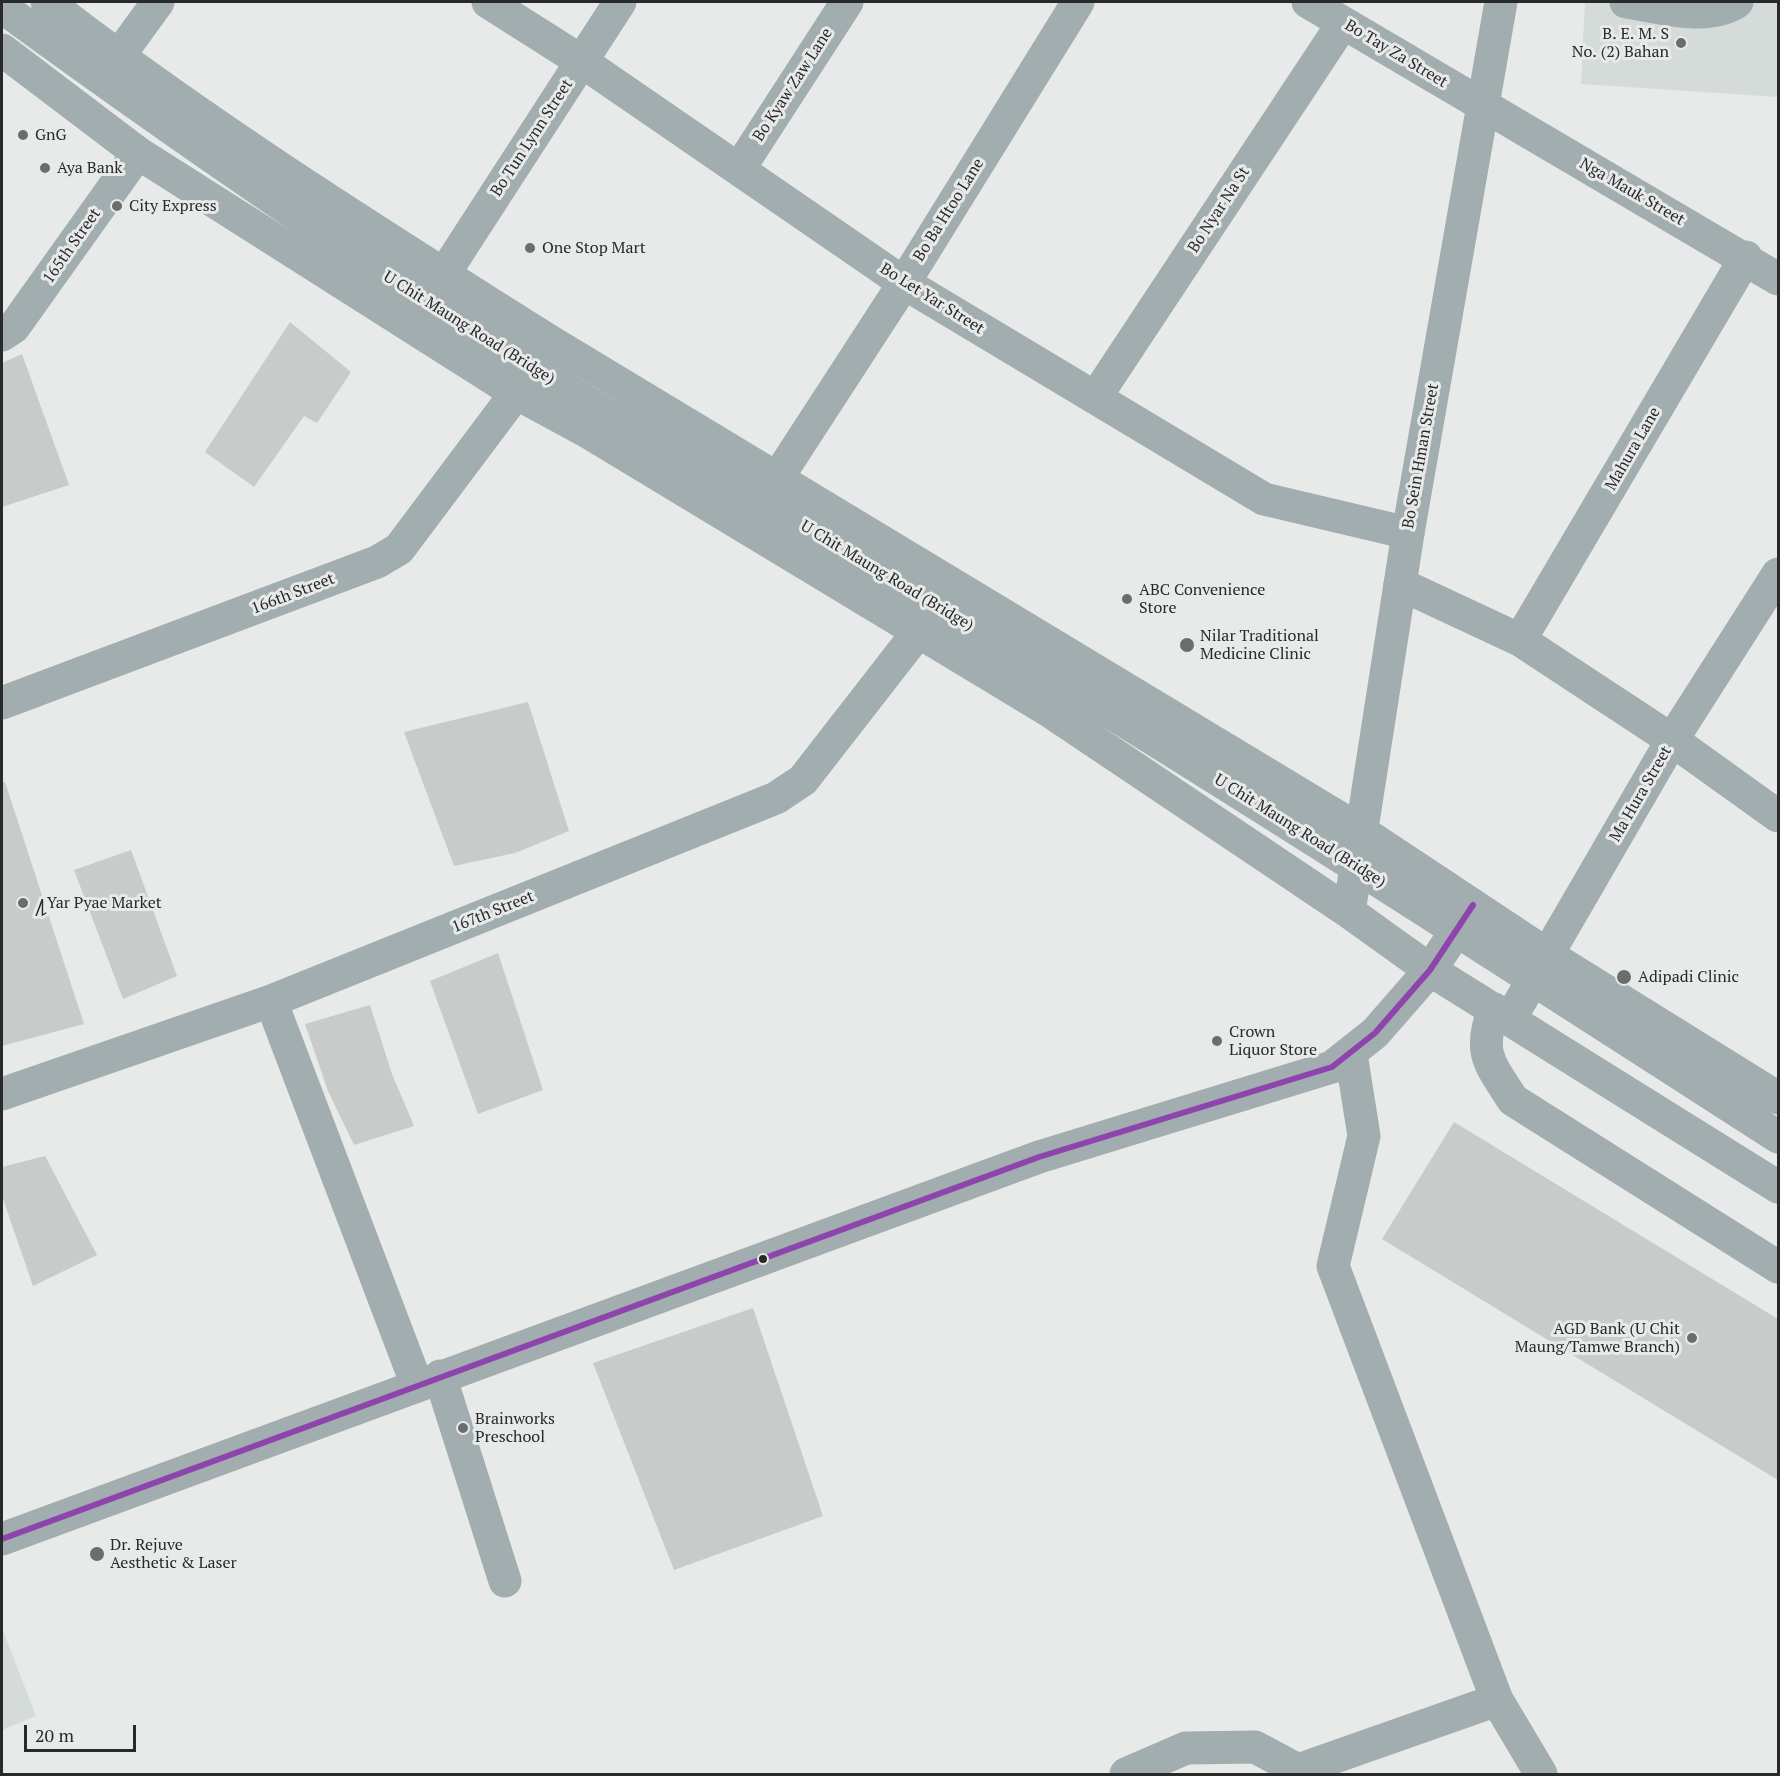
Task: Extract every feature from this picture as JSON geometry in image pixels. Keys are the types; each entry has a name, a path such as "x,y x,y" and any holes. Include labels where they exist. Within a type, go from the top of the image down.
{"street":[{"path":"47,2 118,57 170,93 444,274 616,381 1361,831 1548,955 1779,1098"},
{"path":"118,57 158,2"},
{"name":"Bo Let Yar Street","path":"488,2 581,61 904,283 1264,499 1408,533"},
{"name":"Bo Tun Lynn Street","path":"444,274 620,2"},
{"name":"Bo Kyaw Zaw Lane","path":"739,169 847,2"},
{"name":"Bo Ba Htoo Lane","path":"778,477 904,283 1078,2"},
{"name":"Bo Tay Za Street","path":"1308,2 1484,107"},
{"name":"Bo Sein Hman Street","path":"1349,912 1408,533 1501,2"},
{"path":"1626,2 1700,12 1727,8 1737,2"},
{"name":"U Chit Maung Road (Bridge)","path":"2,7 149,115 402,286 568,390 944,609 1336,853 1779,1137"},
{"name":"Bo Nyar Na St","path":"1095,398 1343,23"},
{"path":"2,50 138,153 516,393 586,431 1051,712 1349,912 1430,970 1779,1187"},
{"name":"Nga Mauk Street","path":"1484,107 1746,257 1779,279"},
{"name":"165th Street","path":"2,335 14,327 138,153"},
{"name":"Mahura Lane","path":"1520,640 1746,257"},
{"path":"586,431 616,381"},
{"name":"166th Street","path":"2,703 377,562 399,549 516,393"},
{"name":"Ma Hura Street","path":"1779,574 1672,740 1548,955 1502,1014 1488,1026 1486,1059 1513,1100 1779,1267"},
{"name":"167th Street","path":"2,1094 271,1001 776,798 802,780 919,634 953,584"},
{"path":"1400,584 1520,640 1672,740 1779,816"},
{"path":"1051,712 1083,663"},
{"path":"2,1539 428,1380 1039,1157 1332,1067 1352,1054 1376,1033 1430,970 1473,905"},
{"path":"271,1001 428,1380 505,1581"},
{"path":"1620,1088 1660,1024"},
{"path":"1352,1054 1364,1136 1333,1266 1497,1700 1541,1774"},
{"path":"1126,1774 1186,1748 1255,1747 1296,1772 1497,1700"}],"shaded area":[{"name":"B. E. M. S No. (2) Bahan","path":"1585,2 1778,2 1778,97 1581,84"},
{"path":"2,1628 36,1716 2,1730"}],"building":[{"path":"290,322 351,372 317,423 304,416 254,487 205,452"},
{"path":"22,354 69,485 2,507 2,363"},
{"path":"528,702 569,831 515,853 454,866 404,732"},
{"name":"႔Yar Pyae Market","path":"2,782 5,782 84,1024 2,1046"},
{"path":"131,850 177,976 123,999 74,870"},
{"path":"498,953 543,1090 478,1114 430,981"},
{"path":"370,1005 392,1074 414,1126 354,1145 328,1091 305,1024"},
{"path":"1454,1122 1778,1319 1778,1480 1382,1239"},
{"path":"45,1156 97,1255 33,1286 2,1196 2,1167"},
{"path":"753,1308 823,1516 674,1570 593,1363"}],"transit line":[{"path":"2,1539 1039,1157 1332,1067 1375,1033 1430,970 1473,905"}],"place":[{"name":"B. E. M. S No. (2) Bahan","path":"1681,43"},
{"name":"GnG","path":"23,135"},
{"name":"Aya Bank","path":"45,168"},
{"name":"City Express","path":"117,206"},
{"name":"One Stop Mart","path":"530,248"},
{"name":"ABC Convenience Store","path":"1127,599"},
{"name":"Nilar Traditional Medicine Clinic","path":"1187,645"},
{"name":"႔Yar Pyae Market","path":"23,903"},
{"name":"Adipadi Clinic","path":"1624,977"},
{"name":"Crown Liquor Store","path":"1217,1041"},
{"name":"AGD Bank (U Chit Maung/Tamwe Branch)","path":"1692,1338"},
{"name":"Brainworks Preschool","path":"463,1428"},
{"name":"Dr. Rejuve Aesthetic & Laser","path":"97,1554"}]}
